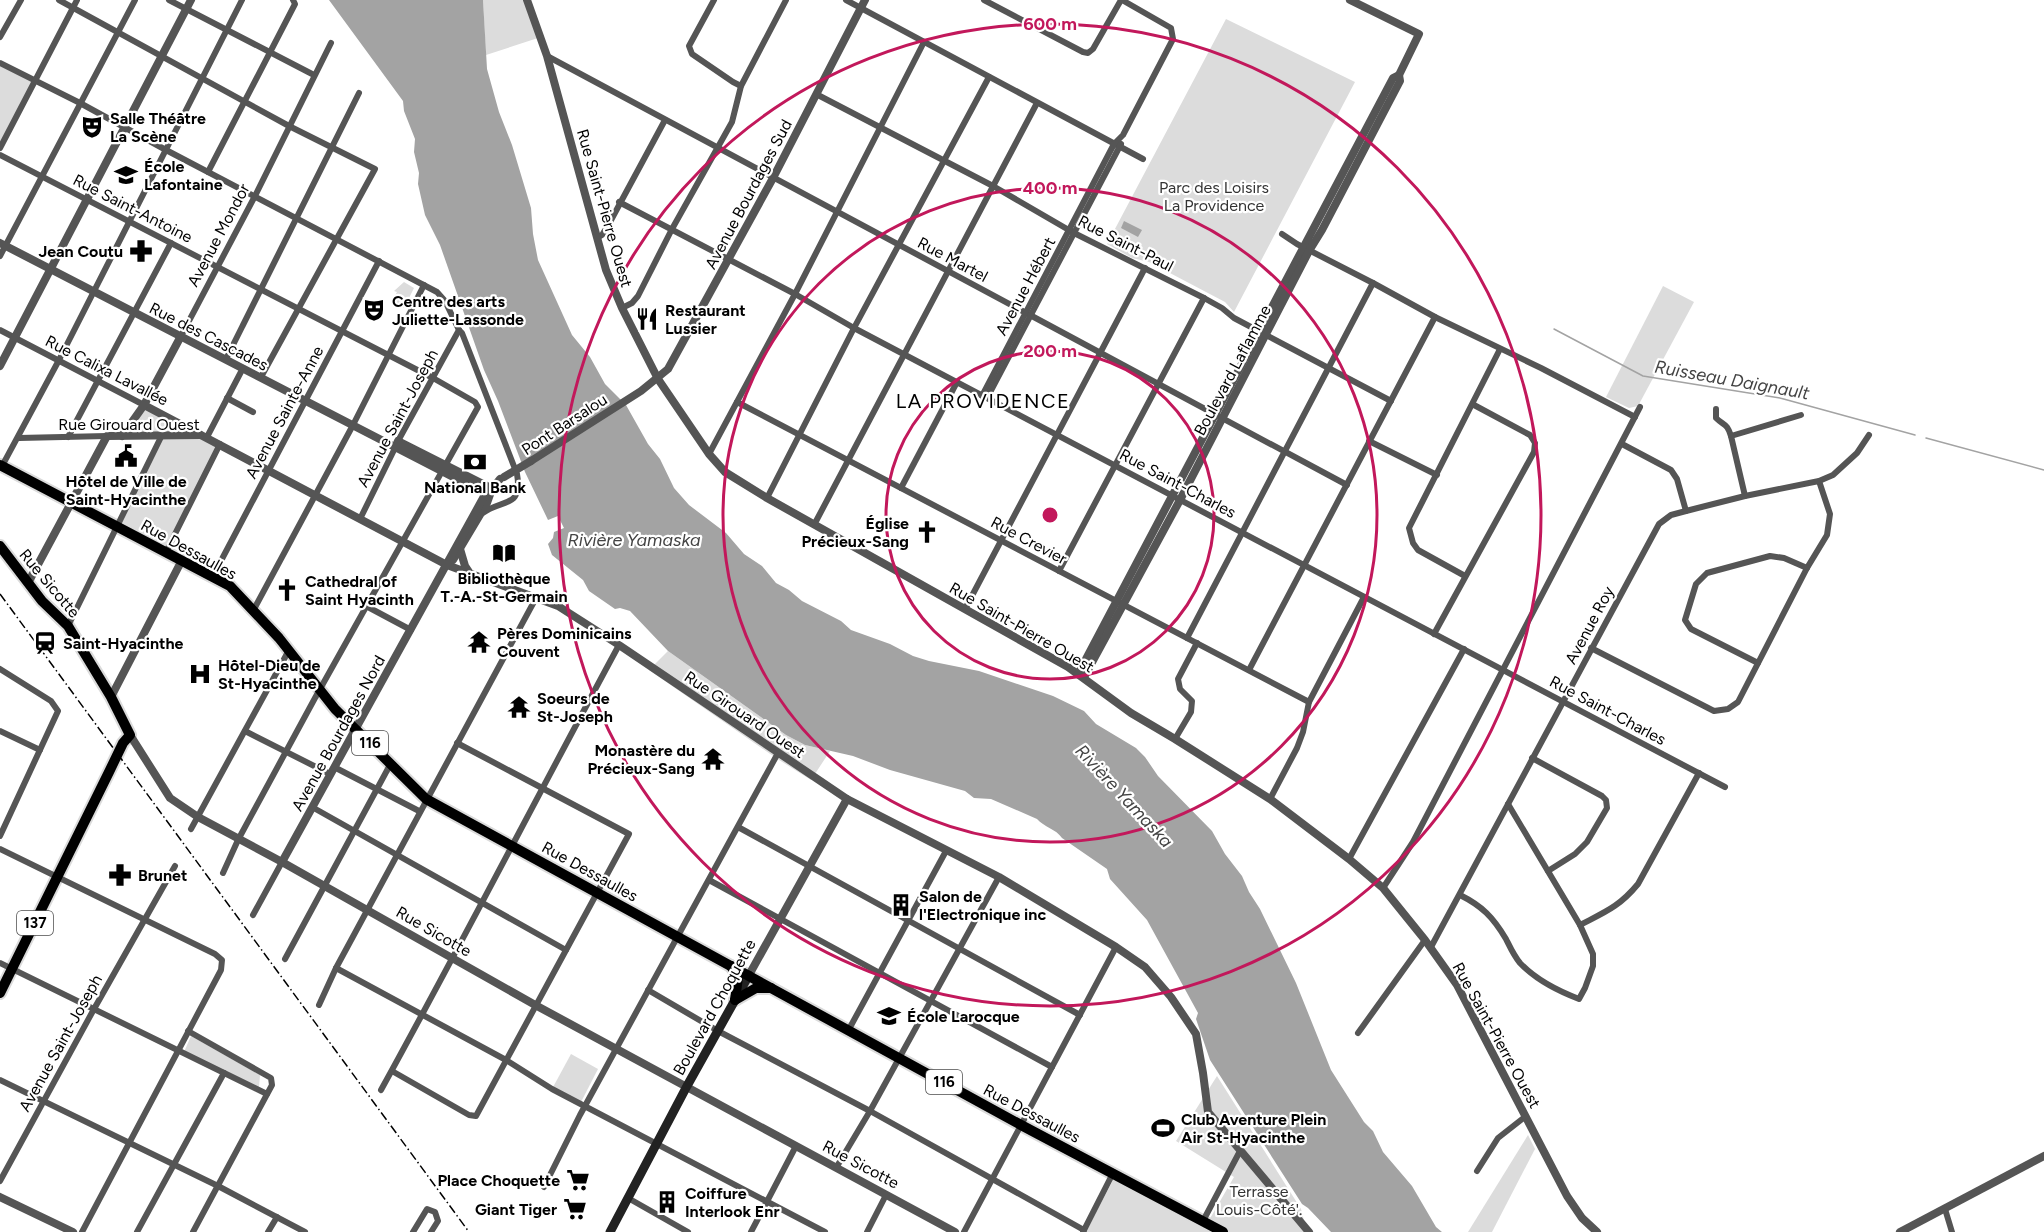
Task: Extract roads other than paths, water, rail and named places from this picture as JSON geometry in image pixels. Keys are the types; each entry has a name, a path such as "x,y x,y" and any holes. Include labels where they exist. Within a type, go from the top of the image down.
{"main road":[{"name":"Rue Dessaulles","path":"1,466 230,586 289,650 354,729 426,799 1021,1125 1223,1232"},
{"name":"Rue Sicotte","path":"0,546 42,601 68,626 111,697 130,735"},
{"name":"137","path":"0,993 118,753 130,735"},
{"path":"727,963 738,977 735,1000"},
{"name":"Boulevard Choquette","path":"610,1232 749,975"},
{"path":"735,1000 756,988 772,988"}],"street":[{"path":"0,37 21,0"},
{"path":"59,0 289,126 375,169 261,377"},
{"path":"0,148 77,0"},
{"path":"0,256 3,244 42,177 135,0"},
{"path":"169,0 314,75"},
{"path":"0,366 191,0"},
{"path":"1,466 19,438 242,0"},
{"path":"208,172 295,4 293,0"},
{"name":"Rue Saint-Pierre Ouest","path":"527,0 548,56 606,270 622,308 658,379 709,454 725,472 766,498 1081,675 1131,713 1270,799 1383,888 1431,947 1457,985 1567,1196 1582,1218 1598,1232"},
{"path":"714,0 689,46 692,54 741,86"},
{"path":"622,308 632,303 638,296 672,229 718,149 732,122 741,86 786,0"},
{"path":"846,0 1143,159"},
{"name":"Avenue Bourdages Sud","path":"641,391 668,369 773,178 865,0"},
{"path":"984,0 1088,53 1093,49 1121,0"},
{"name":"Avenue Hébert","path":"985,397 1173,39 1171,28 1121,0"},
{"name":"Boulevard Laflamme","path":"1081,675 1177,498 1393,78 1399,75 1419,34 1350,0"},
{"path":"709,454 795,294 924,42"},
{"name":"Avenue Mondor","path":"122,436 144,405 181,336 255,196 331,43"},
{"name":"Rue Martel","path":"548,56 1347,485"},
{"path":"0,63 437,292 445,301 462,333 517,474 519,485 516,494 507,504 489,508 480,515"},
{"path":"766,498 854,328 989,77"},
{"path":"226,359 359,93"},
{"name":"Rue Saint-Paul","path":"816,94 993,186 1072,232 1204,298 1234,318 1391,401"},
{"path":"814,525 1037,103"},
{"path":"597,238 602,235 665,120"},
{"name":"Rue Saint-Antoine","path":"0,155 433,378 475,402 478,407 445,469"},
{"name":"Rue Saint-Charles","path":"619,202 1725,787"},
{"path":"1282,234 1434,317 1635,417"},
{"path":"68,437 171,243"},
{"name":"Rue des Cascades","path":"3,244 353,425 487,488"},
{"name":"Avenue Sainte-Anne","path":"213,576 379,261"},
{"path":"965,609 1145,268"},
{"path":"1187,638 1373,283"},
{"path":"253,611 353,425 424,285"},
{"path":"1059,571 1204,298"},
{"path":"1249,670 1434,317"},
{"name":"Rue Calixa Lavallée","path":"0,330 204,436"},
{"name":"Avenue Saint-Joseph","path":"360,519 397,444 459,330"},
{"path":"1465,576 1418,550 1409,528 1474,405 1500,349"},
{"path":"204,436 243,368"},
{"path":"901,488 957,382"},
{"name":"Pont Barsalou","path":"502,478 641,391"},
{"path":"227,398 254,412"},
{"name":"Rue Crevier","path":"737,402 1309,702"},
{"path":"1434,634 1534,452 1535,443 1530,435 1474,405"},
{"path":"1383,888 1413,842 1640,407"},
{"path":"1716,409 1716,418 1728,428 1731,436 1745,496"},
{"path":"1731,436 1801,415"},
{"path":"68,626 162,435"},
{"name":"Avenue Roy","path":"1431,947 1659,524 1671,515 1745,496 1819,481 1833,475 1857,453 1869,435"},
{"path":"28,583 107,436"},
{"name":"Rue Girouard Ouest","path":"19,438 204,436 447,566 558,606 847,799 999,877 1116,947 1145,967 1171,997 1196,1034 1208,1112 1309,1232"},
{"path":"1370,441 1437,475"},
{"path":"166,552 220,444"},
{"name":"Rue des Cascades","path":"397,444 410,447 445,469"},
{"path":"1622,444 1671,470 1677,479 1686,511"},
{"path":"223,873 238,840 319,689 445,469"},
{"name":"Avenue Bourdages Nord","path":"447,566 451,554 487,488 502,478"},
{"path":"1591,648 1714,711 1728,709 1738,702 1807,568 1827,535 1830,514 1819,481"},
{"name":"Avenue Bourdages Nord","path":"253,915 354,729 447,566 480,515 487,488"},
{"path":"460,549 465,566 471,574"},
{"path":"1758,663 1691,629 1685,620 1696,584 1707,573 1770,556 1784,558 1807,568"},
{"path":"111,697 182,560"},
{"path":"1270,799 1297,748 1309,702 1364,597"},
{"path":"319,1005 336,968 419,811 536,598"},
{"path":"366,606 411,630"},
{"path":"1175,739 1191,712 1192,701 1180,689 1178,679 1197,643"},
{"path":"381,1090 619,645"},
{"path":"1349,859 1464,649"},
{"path":"191,830 289,650"},
{"path":"0,669 40,693 56,705 58,711 0,836"},
{"path":"0,731 40,750"},
{"path":"245,731 285,751 376,789 419,811"},
{"name":"Rue Sicotte","path":"130,735 170,798 198,817 282,862 451,959 955,1232"},
{"path":"392,1071 469,1115 476,1116 629,834 457,743"},
{"path":"544,1187 648,990 778,753"},
{"path":"1532,758 1606,800 1607,808 1587,842 1575,854 1548,872"},
{"path":"285,959 391,763"},
{"path":"1580,925 1616,907 1638,884 1699,773"},
{"name":"Boulevard Choquette","path":"749,975 847,799"},
{"path":"1460,895 1483,908 1504,936 1518,961 1532,975 1557,990 1579,999 1586,988 1593,966 1593,954 1580,925 1508,804"},
{"path":"312,807 566,950"},
{"path":"738,827 1080,1015"},
{"path":"0,849 146,919 215,954 222,960 220,970 82,1232"},
{"path":"848,1031 946,851"},
{"name":"Avenue Saint-Joseph","path":"0,1181 94,1009 176,866"},
{"path":"836,1168 870,1112 999,877"},
{"path":"709,880 1052,1066"},
{"path":"1358,1032 1425,940"},
{"path":"964,1232 1116,947"},
{"path":"0,963 267,1094"},
{"path":"336,968 506,1060 585,1107 825,1232"},
{"path":"648,990 718,1031 870,1112 1083,1231 1113,1173"},
{"path":"188,1031 251,1065 271,1078 272,1084 193,1232"},
{"path":"137,1232 224,1073"},
{"path":"0,1080 174,1164 305,1232"},
{"path":"1477,1171 1498,1138 1526,1116"},
{"path":"751,1232 796,1146"},
{"path":"1203,1221 1240,1151"},
{"path":"1900,1232 2044,1156"},
{"path":"867,1232 886,1195"},
{"path":"0,1197 73,1232"},
{"path":"628,1198 688,1232"},
{"path":"413,1232 427,1209 435,1212 438,1221 431,1232"},
{"path":"1945,1209 1952,1232"},
{"path":"268,1232 277,1217"},
{"path":"669,1232 673,1225"}],"water":[{"name":"Rivière Yamaska","path":"329,0 483,0 487,69 531,208 538,260 572,335 590,357 605,384 626,405 648,444 660,459 674,488 689,505 726,533 744,554 762,566 776,583 802,601 841,621 851,630 890,644 913,656 979,671 1053,696 1084,711 1096,724 1136,748 1158,776 1212,831 1225,854 1242,876 1296,983 1331,1070 1364,1122 1373,1131 1383,1152 1412,1186 1436,1227 1442,1232 1331,1232 1302,1204 1210,1060 1196,1019 1198,1013 1147,920 1110,879 1107,869 1037,819 991,799 974,798 965,791 890,770 853,756 805,745 786,735 668,651 630,611 615,609 589,591 583,580 552,555 548,544 554,532 564,528 558,516 548,520 525,472 484,370 440,245 425,215 418,184 419,173 414,152 415,139 404,111 403,101"},
{"path":"1124,221 1142,230 1138,237 1121,228"}],"waterway":[{"name":"Ruisseau Daignault","path":"1554,329 1643,376 1780,398 1915,435"},
{"name":"Ruisseau Daignault","path":"1926,438 2044,470"}],"railway":[{"path":"0,594 469,1232"}],"place":[{"name":"Salle Théâtre La Scène","path":"92,127"},
{"name":"École Lafontaine","path":"126,175"},
{"name":"Jean Coutu","path":"141,251"},
{"name":"Centre des arts Juliette-Lassonde","path":"374,310"},
{"name":"Restaurant Lussier","path":"647,319"},
{"name":"Hôtel de Ville de Saint-Hyacinthe","path":"126,456"},
{"name":"National Bank","path":"475,462"},
{"name":"Église Précieux-Sang","path":"927,532"},
{"name":"Bibliothèque T.-A.-St-Germain","path":"504,553"},
{"name":"Cathedral of Saint Hyacinth","path":"287,590"},
{"name":"Pères Dominicains Couvent","path":"479,642"},
{"name":"Saint-Hyacinthe","path":"45,643"},
{"name":"Hôtel-Dieu de St-Hyacinthe","path":"200,674"},
{"name":"Soeurs de St-Joseph","path":"519,707"},
{"name":"Monastère du Précieux-Sang","path":"713,759"},
{"name":"Brunet","path":"120,875"},
{"name":"Salon de l'Electronique inc","path":"901,905"},
{"name":"École Larocque","path":"889,1016"},
{"name":"Club Aventure Plein Air St-Hyacinthe","path":"1163,1128"},
{"name":"Place Choquette","path":"578,1180"},
{"name":"Coiffure Interlook Enr","path":"667,1202"},
{"name":"Giant Tiger","path":"575,1209"}],"district":[{"name":"LA PROVIDENCE","path":"983,401"}],"park label":[{"name":"Parc des Loisirs La Providence","path":"1214,196"},
{"name":"Terrasse Louis-Côté'.","path":"1259,1200"}]}
